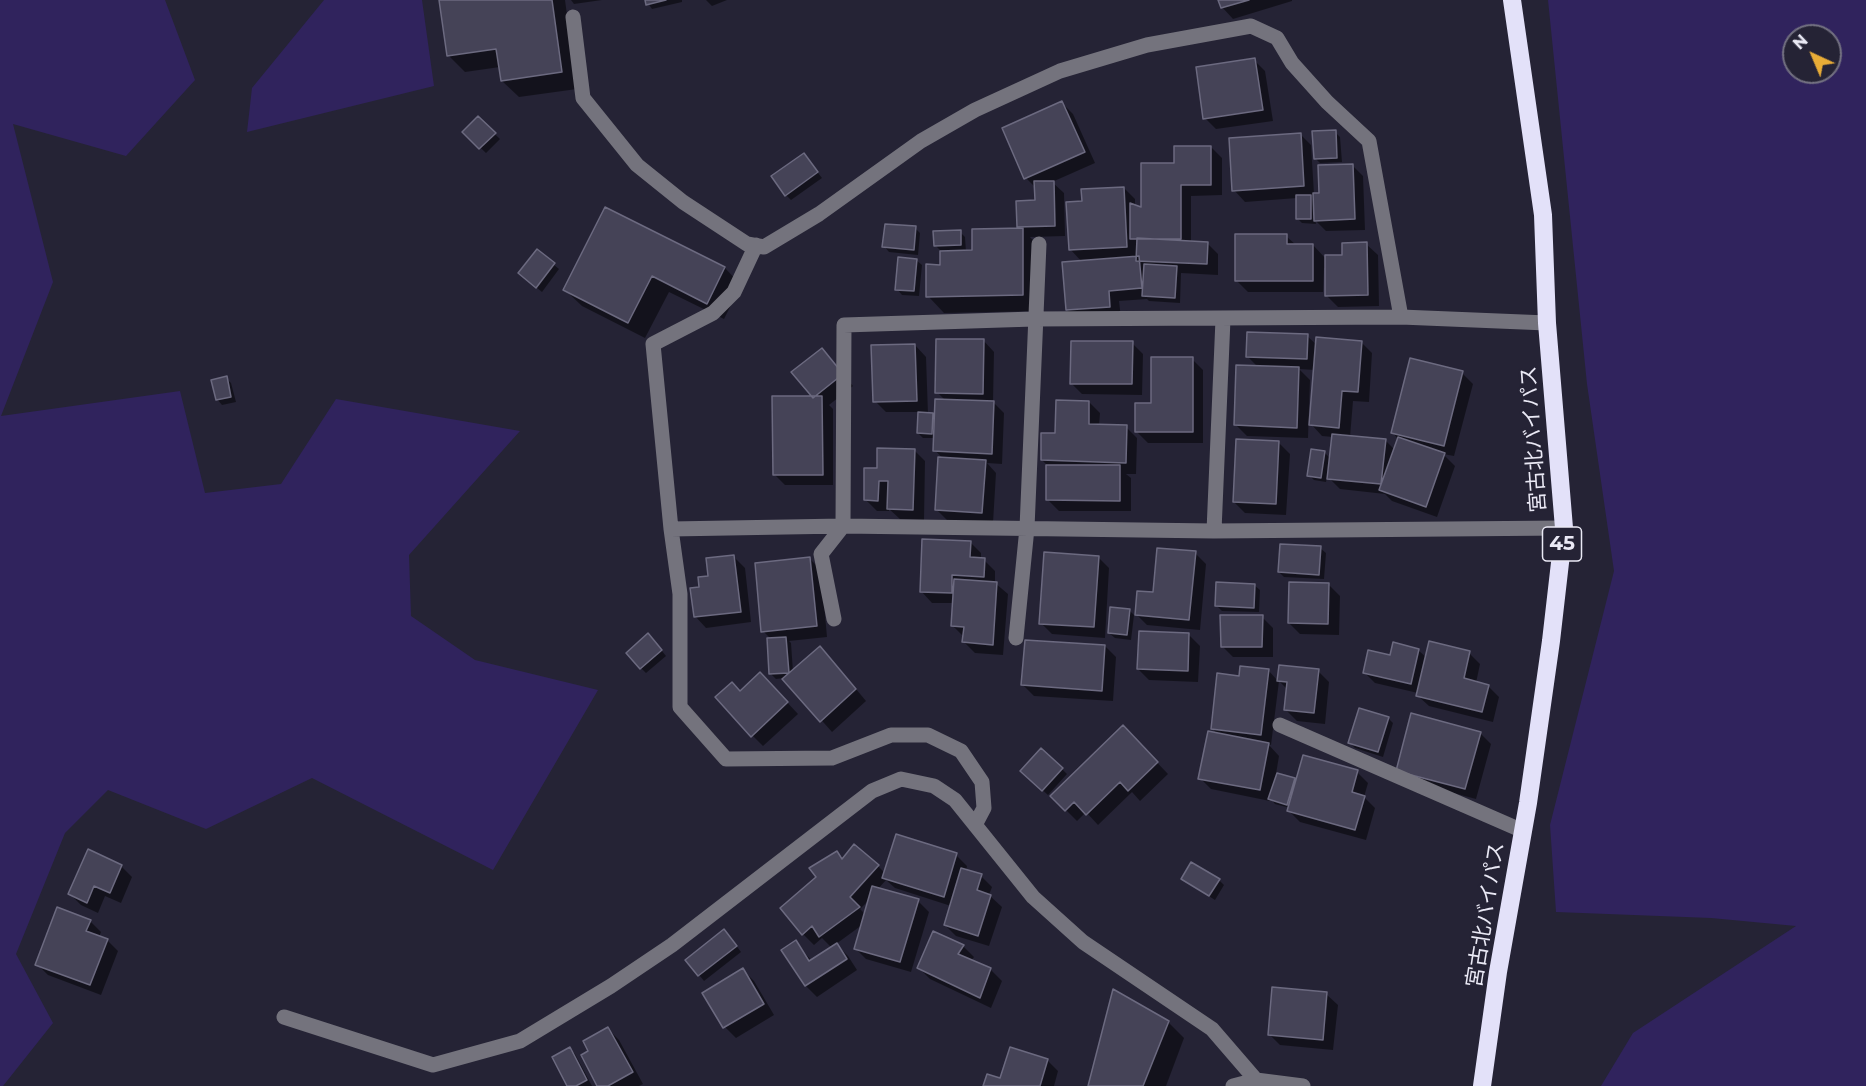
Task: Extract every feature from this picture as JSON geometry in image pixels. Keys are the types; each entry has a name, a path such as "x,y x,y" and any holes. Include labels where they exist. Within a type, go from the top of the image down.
{"highway":[{"name":"宮古北バイパス","path":"1482,1086 1551,640 1563,528 1547,323 1543,215 1512,0"}],"street":[{"path":"573,17 583,98 637,165 683,202 747,244 764,247 819,214 921,141 975,110 1060,71 1147,45 1251,26 1277,38 1292,63 1327,102 1369,141 1401,317"},
{"path":"1016,639 1027,528 1034,319 1039,244"},
{"path":"756,245 734,292 713,313 653,344 671,529 680,594 680,707 726,759 832,758 891,735 928,735 961,751 982,782 984,808 975,825"},
{"path":"834,619 821,554 843,526 844,325 1034,319 1401,317 1547,323"},
{"path":"1214,531 1223,319"},
{"path":"671,529 843,526 1214,531 1563,528"},
{"path":"1280,725 1523,831"},
{"path":"284,1017 433,1065 520,1041 611,986 672,945 872,791 900,778 934,786 955,800 1033,897 1083,942 1212,1029 1257,1083"},
{"path":"1233,1086 1257,1083 1303,1086"}],"shaded area":[{"path":"0,0 165,0 195,80 126,156 13,124 53,282 1,416 180,391 205,493 281,484 336,399 520,431 409,555 411,616 475,660 598,690 493,870 312,778 206,829 108,790 65,833 16,954 53,1023 3,1086 0,1086"},
{"path":"324,0 422,0 434,86 247,132 252,88"},
{"path":"1548,0 1866,0 1866,1086 1601,1086 1633,1033 1796,926 1711,918 1556,912 1550,825 1614,571 1587,384"}],"building":[{"path":"439,0 552,0 562,72 501,81 496,49 447,56"},
{"path":"645,0 666,0 646,5"},
{"path":"1218,0 1249,0 1221,8"},
{"path":"1255,58 1263,110 1203,119 1196,67"},
{"path":"1062,101 1085,152 1024,179 1002,128"},
{"path":"478,116 496,133 479,149 462,132"},
{"path":"1336,130 1337,158 1314,159 1312,131"},
{"path":"1301,133 1304,186 1232,191 1229,138"},
{"path":"1174,146 1211,146 1211,185 1181,185 1181,239 1130,239 1130,203 1141,207 1141,163 1174,163"},
{"path":"804,153 818,172 785,196 771,176"},
{"path":"1353,164 1355,219 1314,221 1313,193 1319,193 1318,165"},
{"path":"1034,181 1054,181 1055,226 1017,227 1016,201 1035,200"},
{"path":"1124,187 1127,247 1069,250 1066,202 1082,201 1081,189"},
{"path":"1296,195 1311,195 1311,219 1296,219"},
{"path":"605,207 725,267 707,304 652,276 628,323 563,290"},
{"path":"885,224 916,226 914,250 882,247"},
{"path":"1023,228 1023,295 926,297 926,264 940,265 940,251 972,250 972,229"},
{"path":"961,230 961,245 934,246 933,231"},
{"path":"1235,234 1287,234 1287,244 1313,244 1313,281 1235,281"},
{"path":"1137,238 1208,242 1207,264 1136,261"},
{"path":"1367,242 1368,295 1325,296 1325,255 1342,255 1342,243"},
{"path":"537,249 555,263 536,288 518,273"},
{"path":"1139,256 1142,288 1109,291 1110,307 1066,310 1062,262"},
{"path":"898,257 917,259 914,291 895,290"},
{"path":"1144,264 1177,266 1175,298 1142,296"},
{"path":"1247,332 1308,334 1307,359 1246,357"},
{"path":"1316,337 1362,341 1358,392 1342,391 1339,428 1309,425"},
{"path":"936,339 984,339 983,394 935,393"},
{"path":"1071,341 1133,341 1132,384 1070,384"},
{"path":"915,344 917,401 873,402 871,345"},
{"path":"822,348 843,374 813,398 791,372"},
{"path":"1151,357 1193,357 1193,432 1135,432 1135,403 1151,403"},
{"path":"1410,358 1463,371 1444,446 1391,433"},
{"path":"1236,365 1299,367 1297,428 1234,425"},
{"path":"227,376 231,397 216,400 211,380"},
{"path":"772,396 822,396 823,475 773,475"},
{"path":"935,399 994,401 992,454 933,451"},
{"path":"1056,400 1089,401 1089,424 1127,425 1126,463 1041,460 1041,433 1055,433"},
{"path":"918,412 933,413 932,434 917,433"},
{"path":"1332,434 1386,439 1381,484 1327,479"},
{"path":"1398,437 1445,453 1426,507 1379,490"},
{"path":"1236,439 1279,441 1276,504 1233,502"},
{"path":"877,448 915,449 913,510 887,509 888,481 879,481 878,501 864,500 864,468 877,468"},
{"path":"1311,449 1325,451 1321,478 1307,476"},
{"path":"938,457 986,460 982,513 935,510"},
{"path":"1046,465 1120,465 1120,501 1046,500"},
{"path":"922,539 971,541 970,557 985,558 984,577 952,575 952,593 920,592"},
{"path":"1280,544 1321,546 1319,575 1278,572"},
{"path":"1157,548 1196,551 1189,620 1135,615 1137,591 1153,592"},
{"path":"1044,552 1099,556 1094,627 1039,624"},
{"path":"734,555 741,612 694,617 690,588 699,587 698,577 708,576 706,558"},
{"path":"810,557 817,626 761,632 755,563"},
{"path":"954,579 997,582 993,645 962,642 964,627 951,626"},
{"path":"1216,582 1255,584 1254,608 1215,606"},
{"path":"1289,582 1329,583 1328,624 1288,623"},
{"path":"1110,607 1130,609 1127,635 1108,633"},
{"path":"1220,615 1263,615 1262,647 1221,647"},
{"path":"1139,631 1189,633 1188,671 1137,669"},
{"path":"648,633 662,650 640,669 626,653"},
{"path":"786,637 789,673 769,674 767,638"},
{"path":"1025,640 1105,645 1102,691 1021,685"},
{"path":"1429,641 1470,651 1464,678 1489,685 1482,712 1416,696"},
{"path":"1393,642 1419,649 1411,684 1363,673 1368,650 1390,655"},
{"path":"820,646 856,689 820,722 782,679"},
{"path":"1279,665 1319,669 1314,713 1284,710 1287,682 1277,681"},
{"path":"1240,666 1269,669 1261,735 1211,729 1217,673 1239,676"},
{"path":"760,672 788,702 751,737 715,697 732,682 740,691"},
{"path":"1359,708 1389,717 1378,752 1348,743"},
{"path":"1411,713 1481,732 1465,789 1396,771"},
{"path":"1123,725 1158,762 1128,791 1120,782 1086,815 1074,802 1065,811 1050,796"},
{"path":"1208,731 1269,743 1260,790 1198,779"},
{"path":"1041,748 1063,768 1042,791 1020,771"},
{"path":"1303,755 1358,770 1352,792 1365,796 1355,830 1287,811"},
{"path":"1277,773 1295,778 1287,805 1268,799"},
{"path":"896,834 957,853 944,897 882,878"},
{"path":"854,844 879,865 850,897 860,907 819,937 812,926 802,935 780,908 816,877 809,868 837,851 842,859"},
{"path":"88,849 122,865 110,893 94,886 87,903 68,894"},
{"path":"1191,862 1220,879 1209,896 1181,879"},
{"path":"961,868 982,874 977,890 991,895 978,936 944,925"},
{"path":"872,886 919,899 900,962 854,949"},
{"path":"57,907 91,920 86,931 108,939 90,985 35,965"},
{"path":"724,929 737,946 698,976 685,960"},
{"path":"933,931 964,945 958,954 991,968 980,998 917,968"},
{"path":"796,940 809,961 837,943 847,959 805,986 781,950"},
{"path":"743,968 764,1004 723,1028 702,993"},
{"path":"1272,987 1327,992 1323,1040 1268,1035"},
{"path":"1113,989 1169,1021 1143,1086 1088,1086"},
{"path":"608,1027 633,1072 608,1086 597,1086 581,1055 588,1051 583,1041"},
{"path":"570,1047 587,1080 576,1086 567,1086 552,1057"},
{"path":"1010,1047 1048,1059 1040,1086 983,1086 987,1074 1000,1078"}]}
